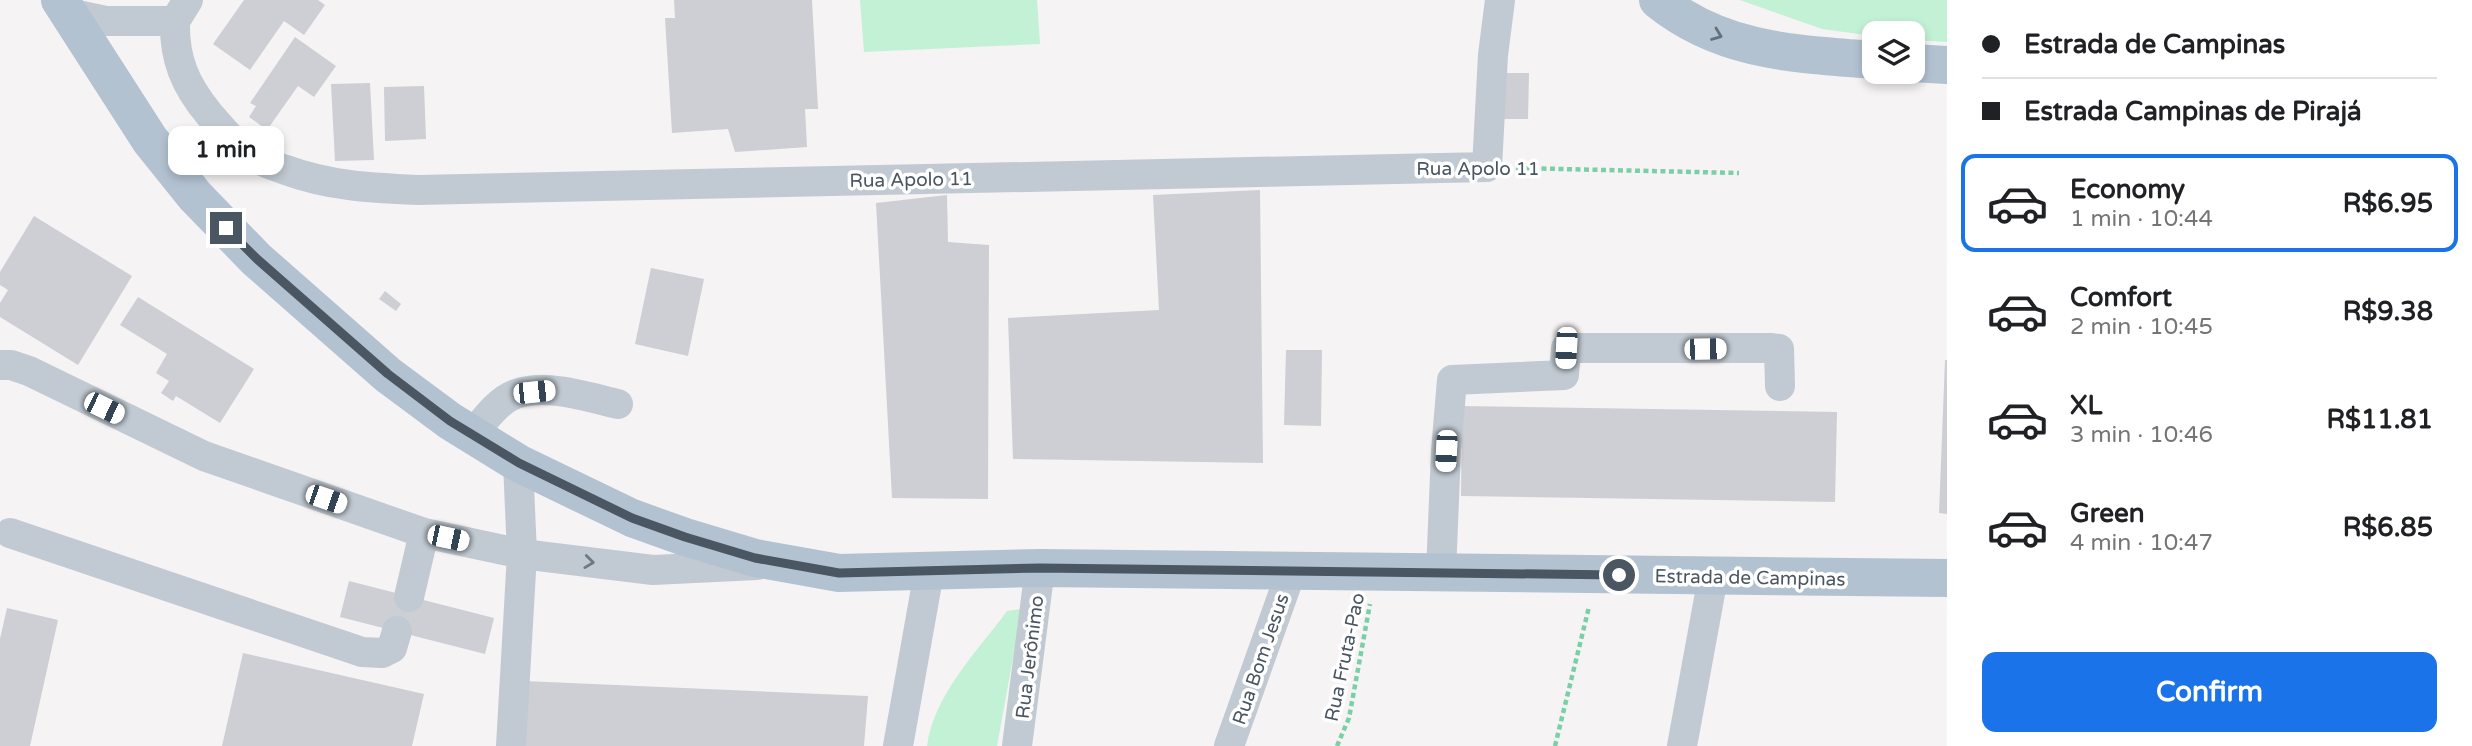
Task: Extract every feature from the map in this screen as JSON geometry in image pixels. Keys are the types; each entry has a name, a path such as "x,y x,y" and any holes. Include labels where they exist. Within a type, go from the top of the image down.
{"main road":[{"path":"1658,0 1702,29 1739,43 1786,53 1862,59"},
{"name":"Estrada de Campinas","path":"64,7 150,140 195,196 257,259 388,374 472,435 519,463 632,518 708,544 755,558 839,573 1040,568 1947,578"},
{"path":"1925,64 1947,65"}],"street":[{"path":"1487,167 1493,55 1500,0"},
{"path":"64,7 106,21 181,10"},
{"name":"Rua Apolo 11","path":"181,10 174,43 185,79 200,103 229,138 246,153 263,162 315,181 352,187 432,190 1487,167"},
{"path":"1440,573 1452,380 1564,375 1566,348 1770,348 1779,349 1780,386"},
{"path":"0,365 11,365 29,372 204,456 424,533 522,554 653,570 786,563"},
{"path":"472,435 491,412 515,394 554,390 618,404"},
{"path":"511,746 522,554 519,463"},
{"path":"10,533 362,652 382,653 392,648 397,631"},
{"path":"409,597 424,533"},
{"name":"Rua Jerônimo","path":"1017,746 1040,568"},
{"path":"898,746 929,572"},
{"name":"Rua Bom Jesus","path":"1229,746 1291,572"},
{"path":"1682,746 1713,577"}],"path":[{"name":"Rua Apolo 11","path":"1487,167 1739,173"},
{"name":"Rua Fruta-Pao","path":"1337,746 1349,718 1376,572"},
{"path":"1555,746 1596,575"}],"green space":[{"path":"860,0 1037,0 1040,44 864,52"},
{"path":"1740,0 1947,0 1947,42 1925,41 1925,21 1862,21 1862,34 1822,29"},
{"path":"1022,609 997,746 927,746 938,709 958,674 1007,611"}],"building":[{"path":"244,0 318,0 325,5 304,35 284,21 250,70 213,44"},
{"path":"674,0 812,0 818,109 805,109 807,147 735,152 728,129 672,133 665,18 675,18"},
{"path":"295,37 336,66 314,97 298,86 267,130 249,117 256,106 250,103"},
{"path":"1504,73 1529,73 1528,119 1503,119"},
{"path":"370,83 374,160 335,161 331,84"},
{"path":"424,86 426,139 385,141 384,87"},
{"path":"1260,190 1263,463 1013,459 1008,318 1159,310 1153,195"},
{"path":"947,195 948,242 989,245 988,499 892,498 876,203"},
{"path":"34,216 132,276 78,365 0,317 0,303 8,290 0,285 0,272"},
{"path":"651,268 704,279 688,356 635,344"},
{"path":"385,291 401,304 396,311 379,299"},
{"path":"138,297 254,369 220,423 176,396 173,401 161,393 169,381 156,373 167,354 120,325"},
{"path":"1286,350 1322,350 1321,426 1284,425"},
{"path":"1947,360 1947,514 1939,513"},
{"path":"1462,406 1837,412 1835,502 1461,496"},
{"path":"349,581 494,618 485,654 340,617"},
{"path":"7,608 58,620 30,746 0,746 0,639"},
{"path":"243,653 424,694 412,746 222,746"},
{"path":"524,681 868,696 864,746 521,746"}],"route":[{"path":"226,228 257,259 388,374 450,421 519,463 632,518 755,558 839,573 1040,568 1619,575"}]}
